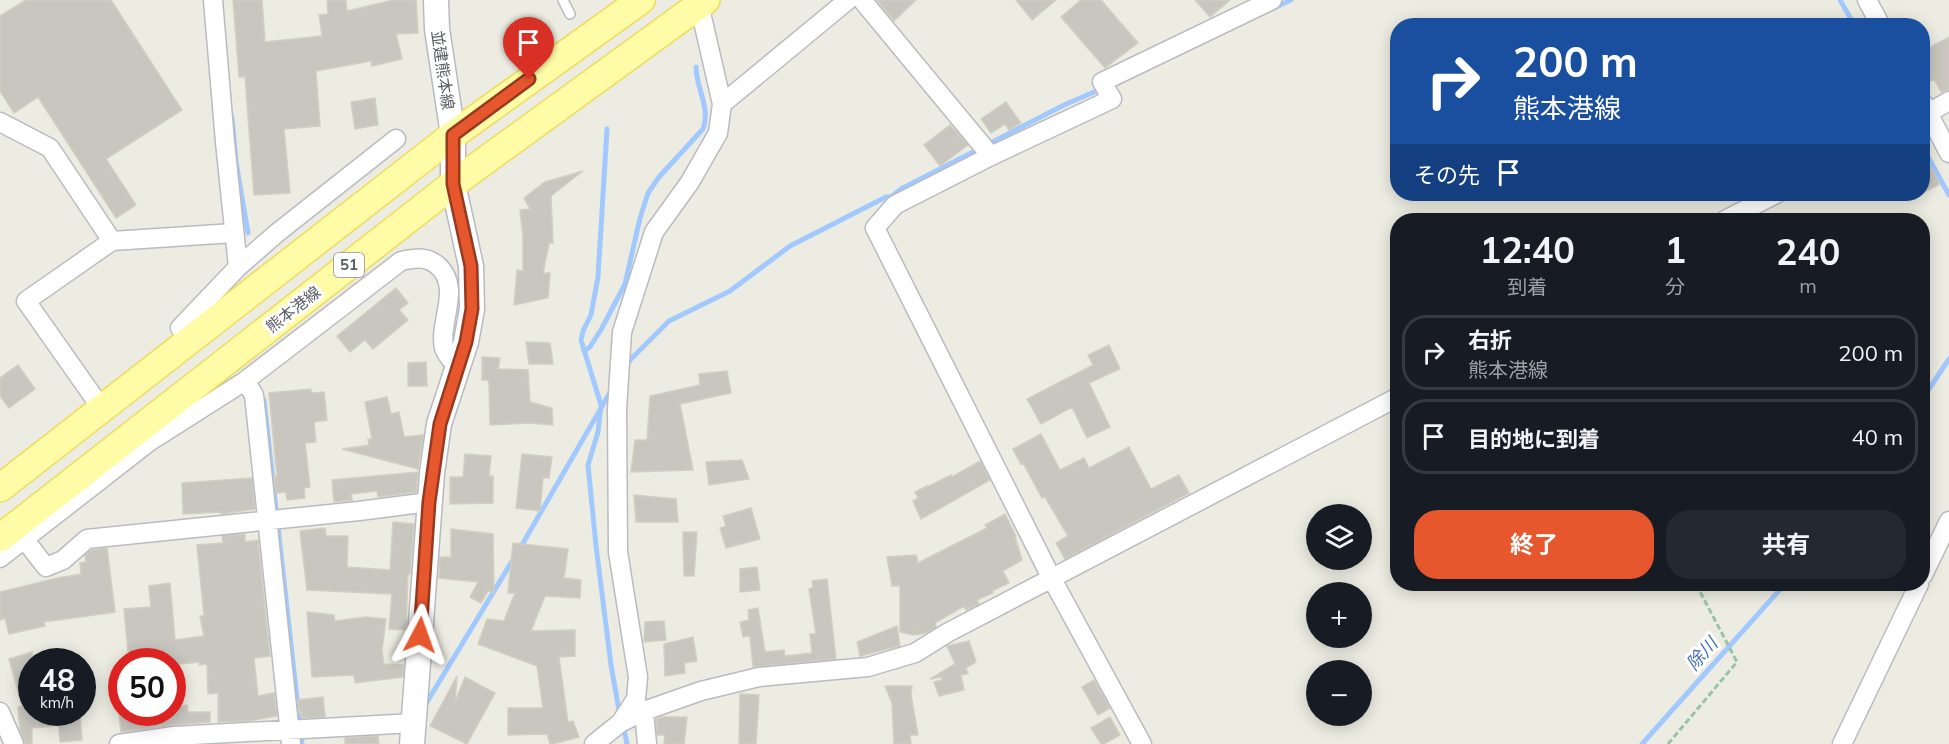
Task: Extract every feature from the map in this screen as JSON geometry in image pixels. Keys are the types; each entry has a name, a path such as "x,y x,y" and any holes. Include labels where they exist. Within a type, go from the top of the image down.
{"main road":[{"name":"並建熊本線","path":"413,734 429,502 440,424 466,342 472,309 471,266 453,184 453,135 437,29 436,0"},
{"name":"51","path":"0,488 453,135 640,0"},
{"name":"熊本港線","path":"12,539 453,184 703,2"}],"street":[{"path":"213,0 238,267"},
{"path":"722,104 848,0"},
{"path":"862,0 991,156"},
{"path":"1142,744 1052,579 875,228 895,205 991,156 1112,99 1102,82 1272,0"},
{"path":"1867,0 1877,18"},
{"path":"620,723 636,699 638,677 618,552 617,409 622,332 654,232 690,182 718,133 722,104 703,2"},
{"path":"1930,109 1949,102"},
{"path":"1930,120 1949,153"},
{"path":"0,122 50,148 112,241"},
{"path":"180,328 238,267 277,233 396,139"},
{"path":"1739,213 1762,201"},
{"path":"102,409 26,301 112,241 234,232"},
{"path":"0,558 12,539 149,442 245,381 401,261 415,258 430,260 446,276 449,289 444,345 448,356 458,367"},
{"path":"245,381 254,395 291,737"},
{"path":"594,744 620,723 644,711 702,691 759,677 868,668 915,653 947,633 1390,401"},
{"path":"12,539 46,567 63,560 87,539 429,502"},
{"path":"1930,560 1949,521"},
{"path":"1842,744 1916,591"},
{"path":"644,711 648,744"},
{"path":"0,712 14,744"},
{"path":"119,744 174,736 291,737 413,734"}],"lane":[{"path":"564,0 570,14"}],"path":[{"path":"1668,744 1737,662 1700,591"}],"building":[{"path":"26,0 111,0 182,110 106,159 136,205 116,218 38,97 14,113 0,91 0,16"},
{"path":"233,0 262,0 265,42 322,36 319,15 328,14 327,0 346,0 347,11 393,0 416,0 418,33 396,34 402,59 372,66 371,61 316,71 320,126 284,129 290,193 254,195 245,77 239,77"},
{"path":"877,0 916,0 894,21"},
{"path":"1016,0 1056,0 1032,20"},
{"path":"1081,0 1101,0 1138,43 1105,68 1061,17"},
{"path":"1195,0 1230,0 1210,17"},
{"path":"1949,37 1949,90 1941,92 1934,79 1930,81 1930,47"},
{"path":"375,98 378,125 355,129 351,102"},
{"path":"1006,102 1021,123 1009,130 1005,124 991,133 981,119"},
{"path":"950,125 968,145 940,166 924,145"},
{"path":"1930,166 1940,184 1930,189"},
{"path":"583,171 551,196 553,243 549,243 543,273 550,273 548,298 514,305 517,270 523,271 520,210 530,209 524,198 545,182"},
{"path":"396,288 408,303 399,310 408,320 373,349 365,340 350,352 337,336"},
{"path":"526,342 550,343 553,364 529,364"},
{"path":"1109,345 1120,369 1089,383 1110,427 1087,438 1072,407 1041,424 1027,399 1093,365 1088,355"},
{"path":"482,357 500,358 498,369 528,370 530,402 552,408 553,425 528,423 490,425 489,384 488,380 482,380"},
{"path":"426,362 427,386 408,386 408,363"},
{"path":"18,365 35,389 9,408 0,396 0,378"},
{"path":"727,371 731,393 680,404 693,470 631,472 635,440 647,440 650,396 700,385 699,374"},
{"path":"311,389 311,393 324,392 327,420 314,422 316,442 305,443 310,487 304,488 305,498 287,500 286,492 276,493 274,477 277,477 269,393"},
{"path":"387,397 391,414 399,412 404,437 423,435 418,469 342,449 369,445 368,439 372,439 365,402"},
{"path":"1041,434 1060,470 1084,458 1089,468 1129,447 1151,489 1179,475 1189,493 1065,559 1056,543 1068,536 1013,449"},
{"path":"465,454 491,456 489,476 493,476 493,503 450,504 450,477 463,477"},
{"path":"522,454 552,457 549,478 543,478 540,511 516,508"},
{"path":"742,460 749,479 709,485 706,462"},
{"path":"980,461 990,480 921,519 913,501 918,498 915,492 951,475 952,477"},
{"path":"418,472 416,492 378,497 377,491 351,494 352,500 334,502 332,480"},
{"path":"252,478 255,509 221,514 221,512 183,514 182,483"},
{"path":"634,495 676,499 678,522 636,522"},
{"path":"751,508 760,539 726,548 720,528 726,526 723,516"},
{"path":"1005,514 1016,536 1022,560 1003,571 1009,583 977,600 979,604 966,610 964,606 935,623 936,627 926,633 915,635 914,632 913,635 900,632 900,586 892,586 887,557 916,555 918,563 987,528 985,525"},
{"path":"393,522 414,524 410,574 408,574 406,630 389,629 392,594 307,590 300,531 325,528 326,536 348,536 347,567 390,570"},
{"path":"451,529 493,534 494,592 488,591 481,603 470,597 478,582 439,578 440,557 451,557"},
{"path":"683,532 697,532 694,576 684,576"},
{"path":"245,534 245,542 258,540 270,656 254,658 258,696 274,693 277,716 248,721 218,722 218,693 208,694 207,664 186,663 186,648 128,648 124,609 151,607 149,586 170,583 175,640 204,636 200,616 204,616 197,545 223,543 222,536"},
{"path":"513,543 568,549 564,578 581,580 580,598 545,596 531,631 575,630 575,656 559,657 568,722 573,721 579,737 553,744 550,744 547,734 508,735 508,708 543,708 537,666 478,644 487,619 504,621 515,593 508,593"},
{"path":"107,548 115,612 44,622 45,626 9,634 5,618 0,620 0,592 81,574 80,563 86,562 85,555 92,550"},
{"path":"757,567 760,590 740,592 740,569"},
{"path":"827,579 836,659 753,667 750,636 743,637 740,622 749,620 748,610 758,608 765,652 784,650 785,656 812,653 810,634 816,634 809,589 813,588 812,581"},
{"path":"307,612 334,615 335,621 366,617 386,619 382,650 384,664 404,665 403,677 355,683 354,675 312,677"},
{"path":"664,621 666,640 644,642 645,622"},
{"path":"897,626 900,646 860,656 857,642"},
{"path":"693,637 697,661 684,663 685,673 665,676 664,644"},
{"path":"969,641 976,662 966,668 968,674 961,675 964,690 939,696 934,682 942,680 942,677 930,679 955,664 947,646"},
{"path":"18,656 18,692 9,659"},
{"path":"457,676 455,702 465,677 495,693 467,744 430,726"},
{"path":"1094,680 1110,708 1098,715 1082,687"},
{"path":"885,686 912,686 911,695 918,735 910,735 911,744 894,744 892,703"},
{"path":"740,694 759,695 756,744 739,744"},
{"path":"323,697 325,717 302,718 302,712 299,713 298,700"},
{"path":"186,705 188,712 210,712 210,722 186,724"},
{"path":"687,717 684,744 664,744 665,735 657,735 656,719"},
{"path":"1110,717 1120,735 1101,744 1091,728"},
{"path":"20,726 53,726 32,728 32,744 25,744"},
{"path":"59,726 81,726 82,740 60,742"},
{"path":"120,726 165,726 121,732"},
{"path":"378,736 379,744 345,744 345,738"}],"waterway":[{"path":"1272,9 1291,0"},
{"name":"除川","path":"1840,0 1850,18"},
{"path":"584,351 590,347 602,328 625,284 648,193 659,177 703,129 705,113 696,67"},
{"path":"626,366 669,321 730,291 790,246 886,197 891,197 901,189 1064,105 1101,89"},
{"path":"232,118 236,162 248,233"},
{"path":"607,129 598,277 591,315 581,340 601,405 598,432 588,465 611,665 620,716"},
{"name":"除川","path":"1930,161 1949,195"},
{"name":"除川","path":"1930,388 1949,359"},
{"path":"519,550 612,389"},
{"path":"264,400 302,744"},
{"path":"424,707 514,558"},
{"name":"除川","path":"1642,744 1779,591"},
{"path":"623,725 627,744"}],"route":[{"path":"420,635 432,473 440,424 466,342 472,309 471,266 453,184 453,135 529,79"}]}
